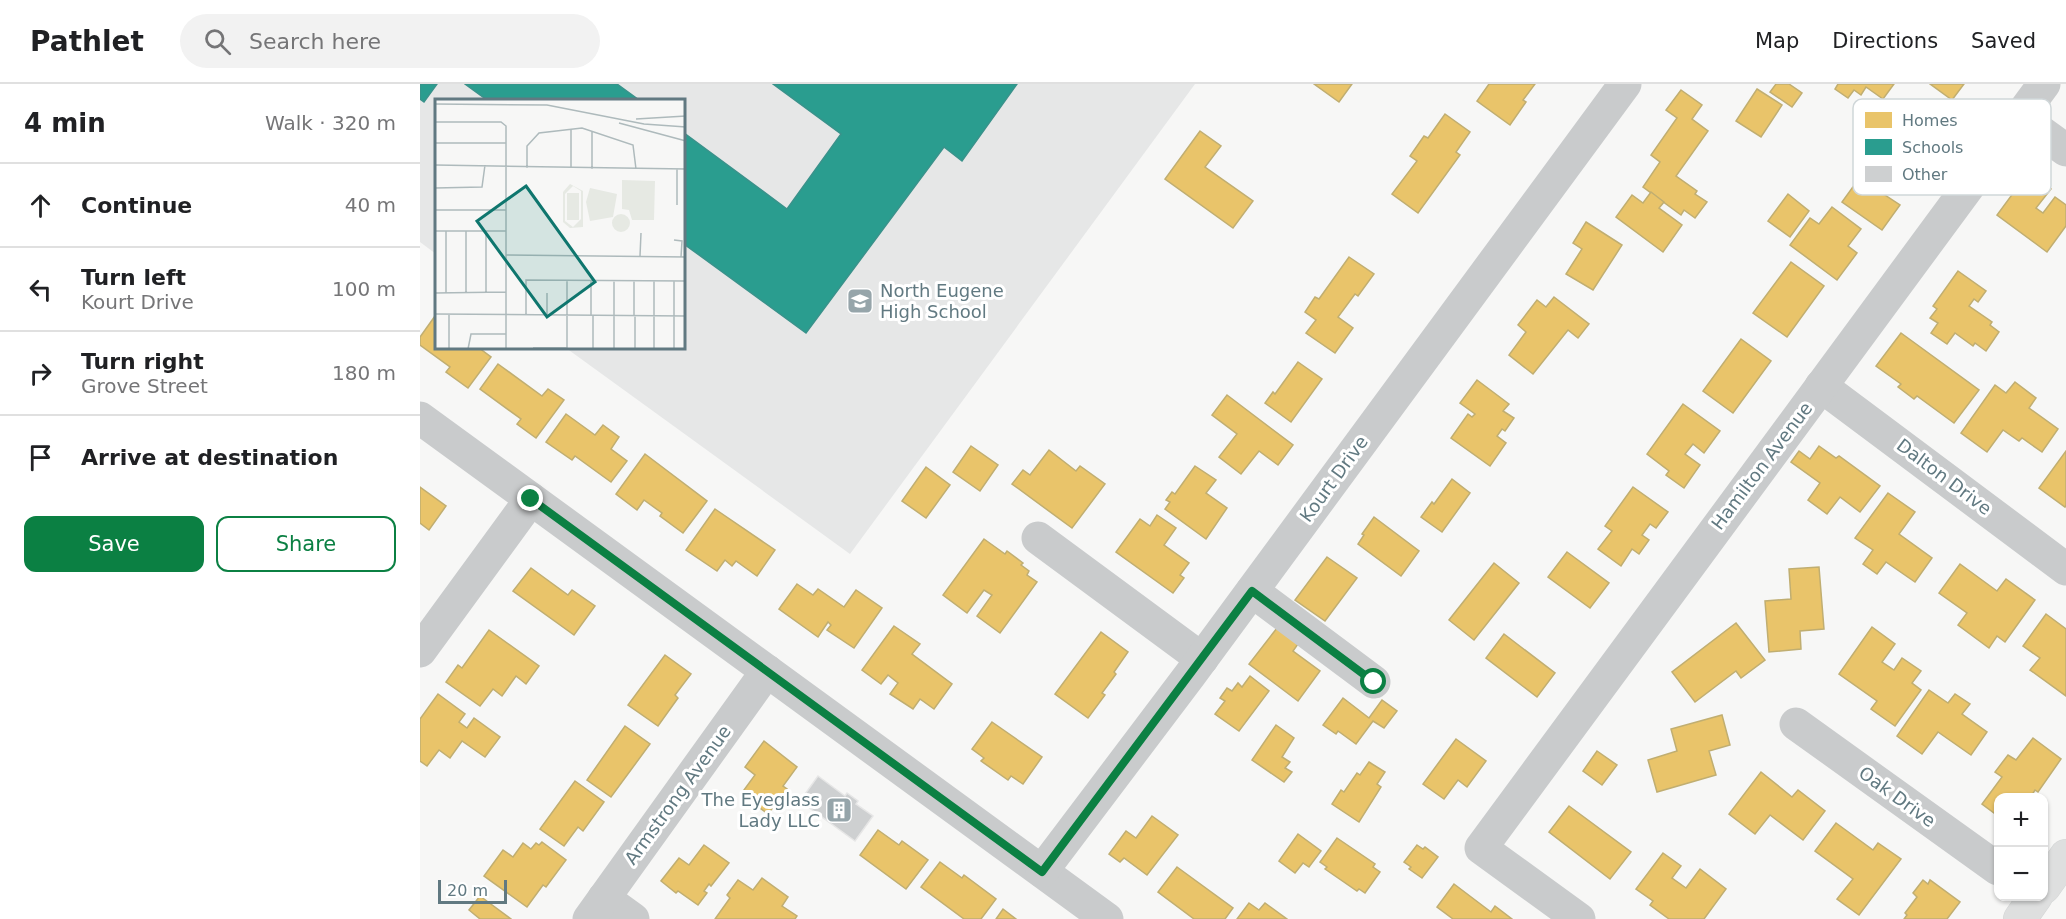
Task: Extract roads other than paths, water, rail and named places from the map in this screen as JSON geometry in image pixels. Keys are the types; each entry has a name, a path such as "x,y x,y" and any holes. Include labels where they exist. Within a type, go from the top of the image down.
{"main road":[{"path":"2048,880 2066,856"},
{"path":"2020,919 2033,901"}],"street":[{"name":"Kourt Drive","path":"1042,872 1202,659 1625,84"},
{"name":"Hamilton Avenue","path":"2033,99 2044,84"},
{"path":"2051,139 2066,150"},
{"name":"Hamilton Avenue","path":"1580,919 1481,848 1962,195"},
{"name":"Dalton Drive","path":"1821,386 2066,569"},
{"path":"420,418 1107,919"},
{"path":"420,651 531,499"},
{"path":"1038,538 1202,659"},
{"path":"1252,591 1374,682"},
{"name":"Armstrong Avenue","path":"597,909 766,671"},
{"name":"Oak Drive","path":"1796,724 1994,866"},
{"path":"597,909 633,919"}],"place":[{"name":"North Eugene High School","path":"860,301"},
{"name":"The Eyeglass Lady LLC","path":"839,810"}]}
